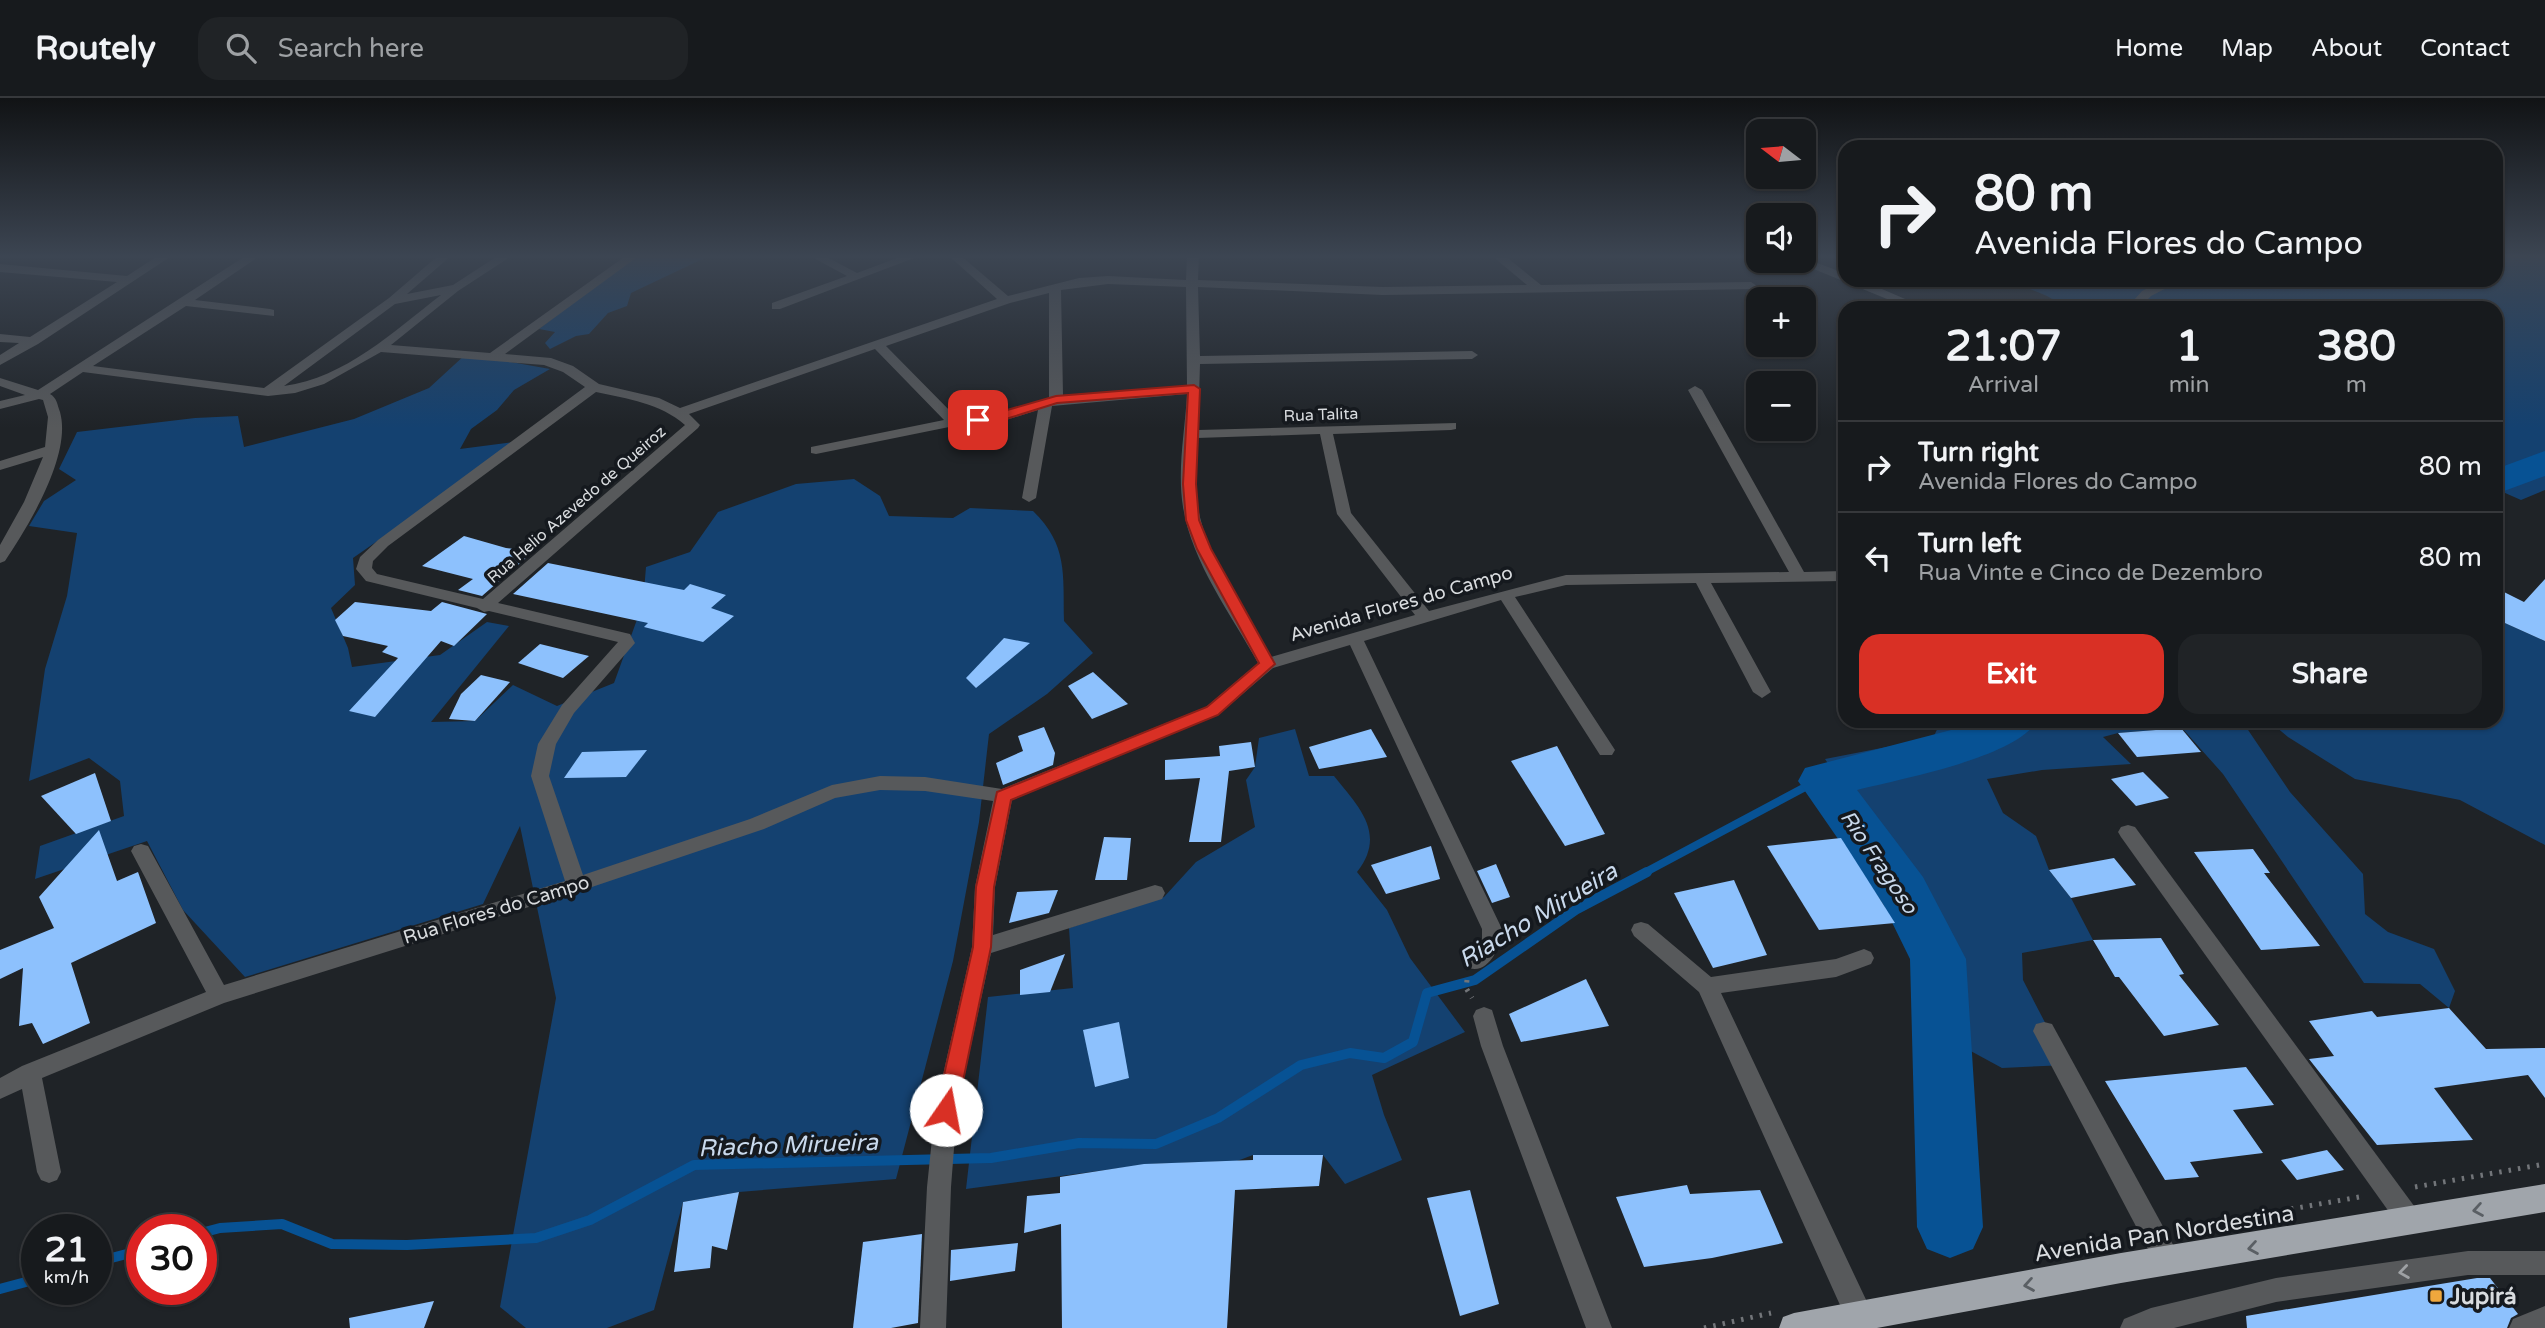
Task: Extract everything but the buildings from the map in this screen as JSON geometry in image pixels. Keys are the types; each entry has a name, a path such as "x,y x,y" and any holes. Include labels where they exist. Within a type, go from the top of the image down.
{"highway":[{"name":"Avenida Pan Nordestina","path":"1794,1328 2168,1261 2545,1198"}],"street":[{"path":"0,360 79,312"},
{"path":"0,405 39,395 170,312"},
{"path":"265,312 270,313"},
{"path":"267,392 377,312"},
{"path":"82,368 267,392 288,391 326,379 353,366 425,312"},
{"path":"495,355 555,312"},
{"path":"679,413 972,312"},
{"path":"1029,498 1051,402 1054,312"},
{"path":"1192,312 1194,389 1190,484 1193,520 1204,549 1267,664"},
{"path":"0,338 34,341"},
{"path":"880,346 954,422"},
{"name":"Rua Helio Azevedo de Queiroz","path":"378,348 546,361 568,369 594,387 654,401 679,413 694,425 484,607"},
{"path":"1194,360 1472,355"},
{"path":"0,382 49,398 52,404 54,449 49,467 0,558"},
{"path":"576,885 540,776 544,754 568,709 627,643 624,638 484,607 372,578 364,569 365,560 383,543 594,387"},
{"path":"816,450 954,422 1006,416 1051,402 1194,389"},
{"path":"1696,390 1799,576"},
{"name":"Rua Talita","path":"1192,434 1326,432 1451,426"},
{"path":"1326,432 1344,514 1425,617"},
{"path":"0,466 54,449"},
{"path":"0,524 20,521"},
{"name":"Avenida Flores do Campo","path":"1003,796 1212,711 1267,664 1505,594 1566,580 1838,576"},
{"path":"1701,578 1762,692"},
{"path":"1505,594 1606,750"},
{"path":"1354,637 1492,929 1492,941 1472,966"},
{"name":"Rua Flores do Campo","path":"0,1089 30,1073 219,996 576,885 757,824 832,792 880,783 925,783 1003,796"},
{"path":"933,1328 939,1187 946,1110 982,947 985,887 1003,796"},
{"path":"2128,832 2411,1222"},
{"path":"141,851 219,996"},
{"path":"982,947 1155,893"},
{"path":"1641,930 1707,986 1860,1315"},
{"path":"1707,986 1836,968 1864,958"},
{"path":"1480,1010 1599,1328"},
{"path":"2044,1031 2168,1261"},
{"path":"30,1073 49,1172"},
{"path":"2133,1328 2151,1321 2276,1290 2469,1263 2545,1263"},
{"path":"2522,1328 2545,1319"}],"path":[{"path":"1472,966 1466,988 1480,1010"}],"shaded area":[{"path":"561,312 610,312 589,334 576,336 550,349 545,343 555,332 539,329"},
{"path":"2503,312 2545,312 2545,490 2521,500 2503,492"},
{"path":"466,354 550,369 514,390 497,410 471,429 460,449 521,441 353,558 355,585 331,608 348,648 352,667 440,655 487,622 509,626 431,722 475,721 513,685 557,706 614,683 643,603 646,567 690,552 718,512 796,484 854,479 880,496 889,516 953,518 970,508 1033,511 1058,548 1063,575 1064,621 1093,653 1047,694 989,734 979,822 953,961 896,1179 739,1192 683,1202 654,1310 607,1328 526,1328 500,1307 556,998 520,826 483,904 245,977 183,910 147,841 35,879 40,846 124,816 120,781 89,758 29,781 45,669 67,596 77,533 29,526 44,501 76,480 59,469 77,432 195,418 238,416 244,447 354,419 429,388"},
{"path":"2503,624 2545,641 2545,845 2460,800 2355,779 2277,728 2503,728"},
{"path":"1938,728 2182,728 2118,733 2103,737 2131,764 2042,770 1987,779 2003,813 2036,836 2049,870 2071,898 2093,940 2022,953 2023,980 2067,1065 2002,1068 1956,1043 1953,954 1825,759 1933,738"},
{"path":"2182,728 2247,728 2290,792 2363,874 2365,914 2388,932 2434,949 2455,991 2449,1008 2420,984 2364,983 2223,774"},
{"path":"1295,729 1309,776 1334,776 1360,810 1366,821 1370,845 1357,872 1387,910 1410,958 1465,1032 1372,1075 1402,1160 1345,1184 1323,1155 1253,1155 1237,1161 1149,1164 966,1189 988,997 1073,988 1069,928 1164,897 1196,862 1255,827 1246,780 1255,767 1259,738"}],"waterway":[{"name":"Rio Fragoso","path":"2503,479 2545,463"},
{"name":"Rio Fragoso","path":"1950,1227 1938,959 1904,892 1823,781 1969,743 1999,728"},
{"name":"Riacho Mirueira","path":"1644,873 1809,785 1823,781"},
{"name":"Riacho Mirueira","path":"217,1229 282,1224 332,1244 407,1245 536,1238 590,1220 694,1165 991,1158 1079,1143 1156,1144 1218,1118 1301,1065 1350,1053 1384,1058 1413,1042 1427,993 1475,980 1577,909 1647,872"},
{"name":"Riacho Mirueira","path":"112,1258 126,1254"},
{"name":"Riacho Mirueira","path":"0,1289 21,1283"}],"place":[{"name":"Jupirá","path":"2436,1296"}],"route":[{"path":"946,1110 982,947 985,887 1003,796 1212,711 1267,664 1204,549 1193,520 1190,484 1194,389 1056,400 1006,416 978,420"}]}
